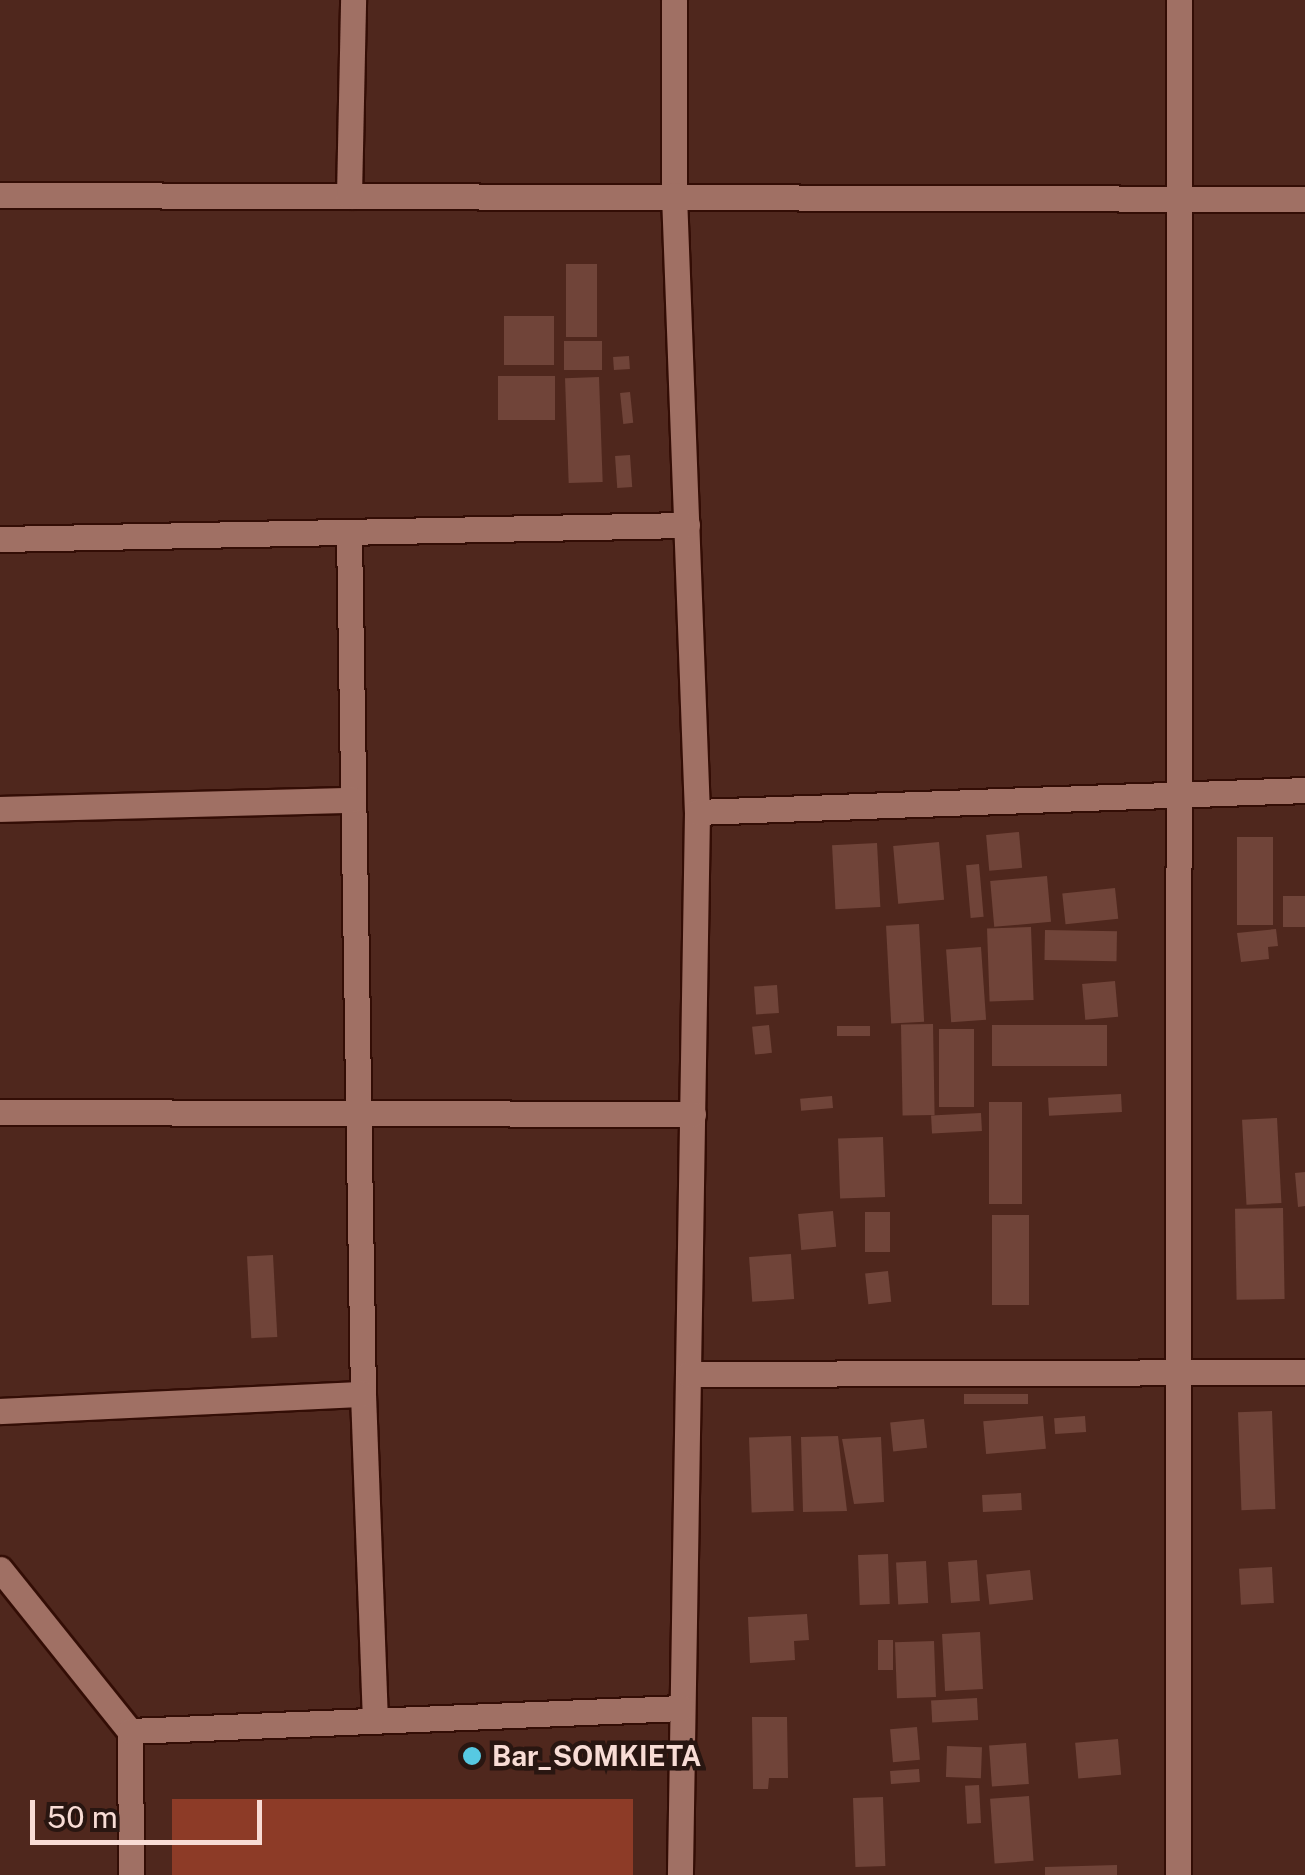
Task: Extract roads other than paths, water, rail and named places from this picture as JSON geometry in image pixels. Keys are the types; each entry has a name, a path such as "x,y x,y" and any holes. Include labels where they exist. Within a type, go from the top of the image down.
{"street":[{"path":"349,196 354,0"},
{"path":"674,0 674,195 697,812 680,1875"},
{"path":"1178,1875 1179,0"},
{"path":"0,195 1305,199"},
{"path":"0,539 687,526"},
{"path":"349,534 363,1394 376,1719"},
{"path":"697,812 1177,791 1305,790"},
{"path":"0,809 352,800"},
{"path":"0,1112 693,1114"},
{"path":"688,1374 1305,1372"},
{"path":"0,1411 363,1394"},
{"path":"0,1570 130,1731 131,1875"},
{"path":"130,1731 682,1708"}],"place":[{"name":"Bar_SOMKIETA","path":"472,1756"}]}
